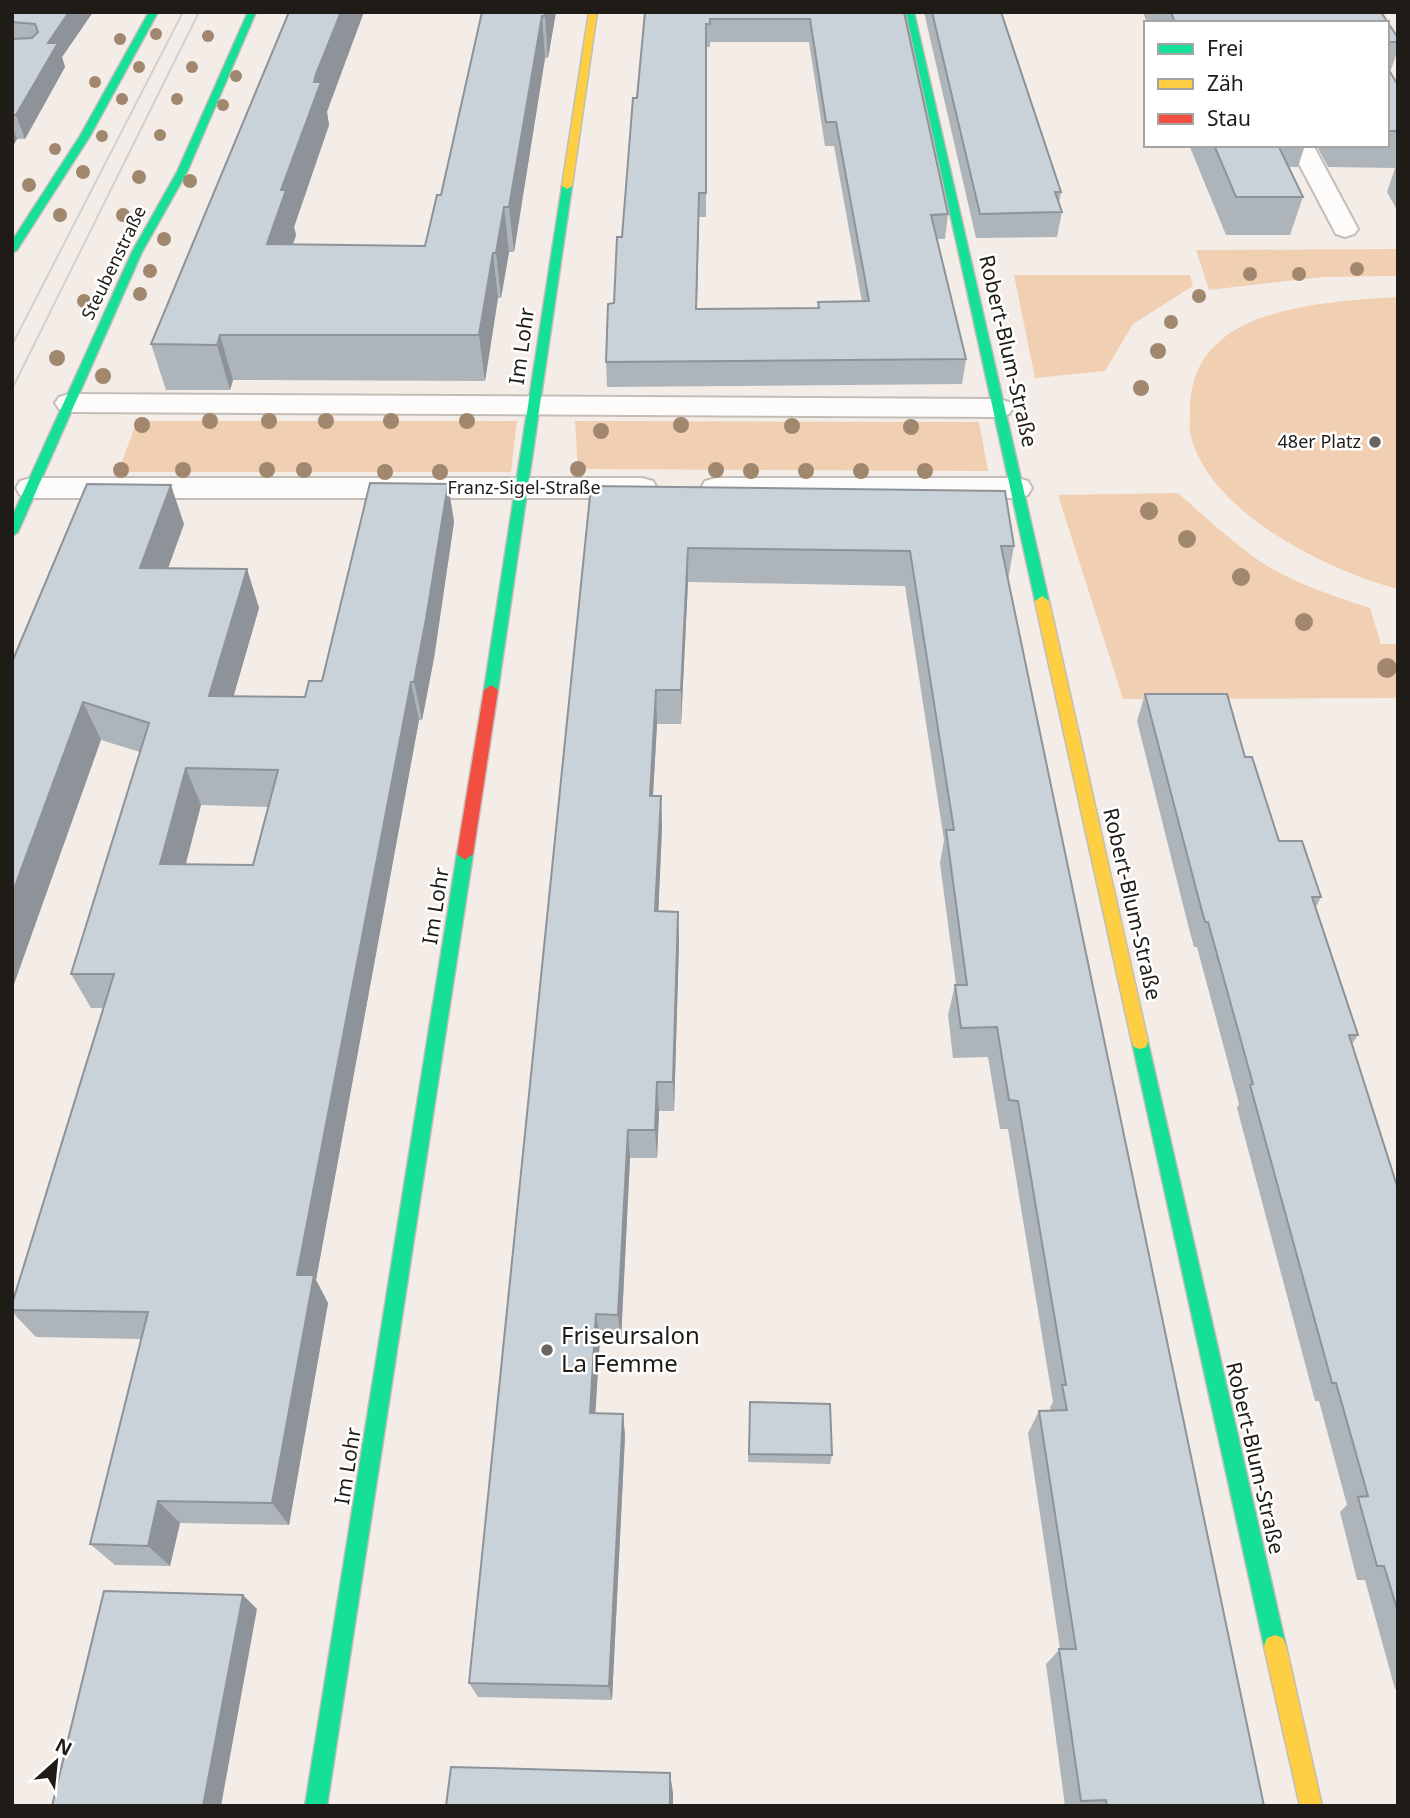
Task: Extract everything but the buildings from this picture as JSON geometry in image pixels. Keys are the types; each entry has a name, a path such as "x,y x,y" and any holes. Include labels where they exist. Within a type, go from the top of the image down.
{"street":[{"path":"12,250 85,136 153,12"},
{"name":"Steubenstraße","path":"12,532 138,252 182,172 253,12"},
{"name":"Im Lohr","path":"316,1806 523,488 593,12"},
{"name":"Robert-Blum-Straße","path":"910,12 1311,1806"},
{"path":"1302,147 1345,229"},
{"path":"69,403 999,408"},
{"name":"Franz-Sigel-Straße","path":"31,488 1017,488"}],"shaded area":[{"path":"1398,249 1398,276 1323,277 1209,290 1196,250"},
{"path":"1014,275 1190,275 1193,286 1133,324 1105,371 1035,378"},
{"path":"1398,297 1398,589 1338,568 1305,552 1244,512 1219,487 1201,461 1190,432 1190,401 1197,373 1212,348 1237,329 1257,319 1329,303"},
{"path":"137,421 517,421 511,472 118,472"},
{"path":"575,421 979,422 988,471 578,469"},
{"path":"1178,493 1218,529 1261,562 1314,588 1370,608 1381,644 1398,644 1398,698 1123,699 1058,495"}],"tram line":[{"path":"12,345 183,12"},
{"path":"12,389 199,12"}],"traffic: fast":[{"path":"12,250 85,136 154,12"},
{"path":"12,532 137,252 182,172 252,12"},
{"path":"910,12 1042,601"},
{"path":"491,690 567,186"},
{"path":"316,1806 465,854"},
{"path":"1140,1042 1275,1646"}],"traffic: slow":[{"path":"567,186 593,12"},
{"path":"1042,601 1140,1042"},
{"path":"1275,1646 1311,1806"}],"traffic: jam":[{"path":"465,854 491,690"}],"place":[{"name":"48er Platz","path":"1375,442"},
{"name":"Friseursalon La Femme","path":"547,1350"}]}
